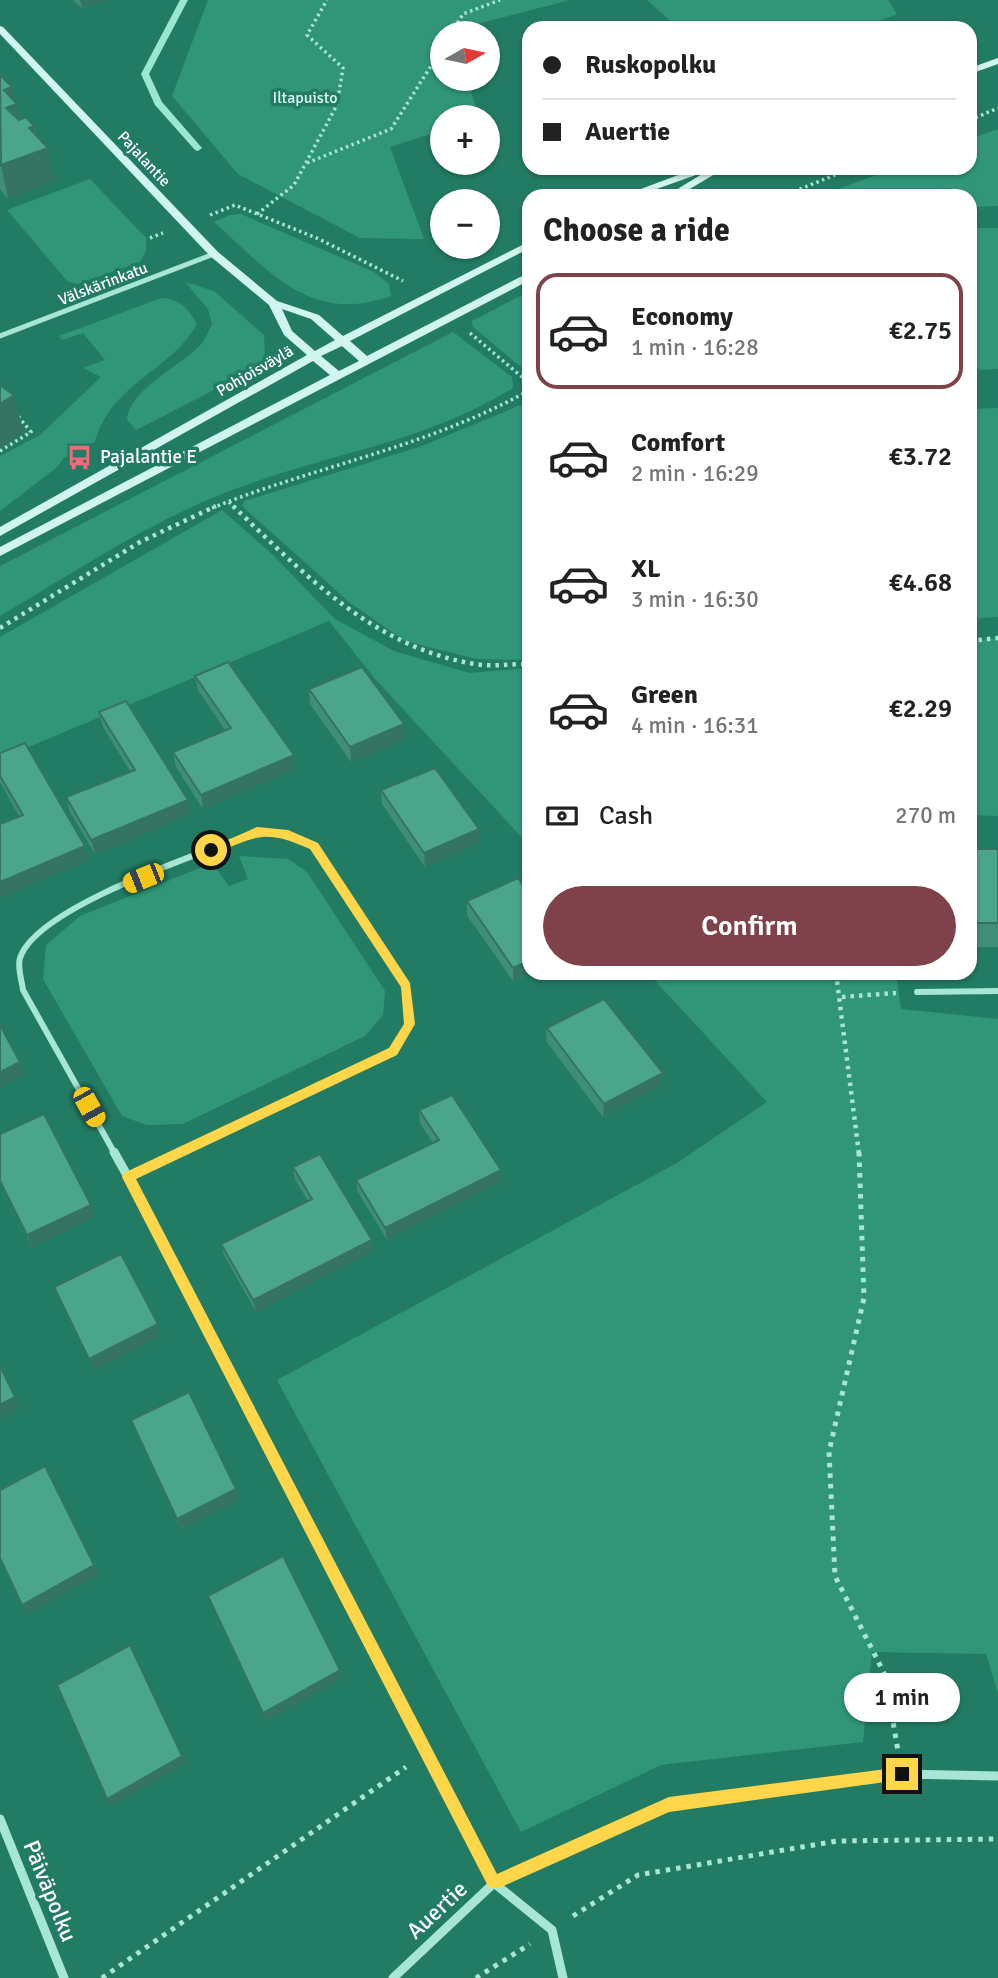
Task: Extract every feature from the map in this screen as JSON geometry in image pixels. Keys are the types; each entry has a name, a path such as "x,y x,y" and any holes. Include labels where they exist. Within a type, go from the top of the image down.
{"main road":[{"name":"Pajalantie","path":"0,29 214,254 273,303 315,317 367,362"},
{"path":"977,68 998,61"},
{"path":"647,189 687,175"},
{"path":"683,189 708,175"},
{"name":"Pohjoisväylä","path":"0,532 315,355 522,248"},
{"path":"0,552 522,280"},
{"name":"Pajalantie","path":"273,303 288,332 339,376"}],"street":[{"name":"Välskärinkatu","path":"0,336 214,254"},
{"path":"128,1177 393,1051 410,1024 406,986 314,846 288,834 257,832 75,906 33,936 19,960 23,990 128,1177 494,1883 552,1930 563,1978"},
{"path":"918,992 998,991"},
{"name":"Auertie","path":"393,1978 494,1883 669,1804 902,1774 998,1776"},
{"name":"Päiväpolku","path":"0,1819 64,1978"}],"path":[{"path":"257,214 294,185 337,105 343,68 307,35 327,0"},
{"path":"459,21 463,14 500,0"},
{"path":"306,164 391,128 430,67"},
{"path":"977,117 998,108"},
{"path":"800,189 835,175"},
{"path":"235,205 319,239 408,284"},
{"path":"464,328 522,377"},
{"path":"0,628 155,535 229,501 421,442 522,394"},
{"path":"0,451 31,432 13,411"},
{"path":"229,501 342,607 398,642 477,664 522,664"},
{"path":"977,640 998,639"},
{"path":"838,980 859,1145 864,1298 829,1452 835,1576 885,1675 902,1774"},
{"path":"842,998 918,992"},
{"path":"102,1978 426,1753"},
{"path":"476,1978 638,1875 838,1841 998,1839"}],"green space":[{"name":"Iltapuisto","path":"208,0 570,0 489,21 430,21 430,91 471,91 475,105 430,105 430,134 390,147 424,239 360,238 238,174 172,96"},
{"path":"647,0 888,0 897,14 879,21 670,21"},
{"path":"998,129 998,206 977,207 977,189 838,189 876,175 977,175 977,136"},
{"path":"90,179 146,238 146,251 140,262 78,284 68,282 7,210"},
{"path":"241,214 374,272 389,284 391,296 362,303 337,304 314,298 293,288 273,275 214,222 230,215"},
{"path":"977,228 998,228 998,369 977,370"},
{"path":"185,282 214,291 264,335 265,360 257,368 136,430 127,420 136,398 202,343 212,324 208,309"},
{"path":"522,295 522,368 473,327 472,321"},
{"path":"161,298 183,305 197,324 186,340 114,405 95,442 64,458 56,468 0,511 0,456 40,435 101,377 83,368 105,360 83,333 62,340 59,336"},
{"path":"453,332 512,377 513,388 482,406 417,433 216,496 121,544 0,616 0,566"},
{"path":"522,404 522,660 477,659 405,641 349,602 242,506 244,501 422,446"},
{"path":"998,408 998,617 977,618 977,409"},
{"path":"222,510 273,555 335,619 394,651 470,673 522,669 522,838 376,680 329,621 0,759 0,637"},
{"path":"998,638 998,816 977,815 977,640"},
{"path":"239,856 288,859 307,872 385,991 383,1015 365,1036 183,1124 147,1125 122,1116 43,979 46,945 80,916 212,863 229,886 248,879"},
{"path":"654,980 897,980 901,1009 998,1019 998,1693 986,1654 872,1652 863,1742 661,1765 521,1832 277,1380 677,1163 767,1102"}],"building":[{"path":"0,75 12,87 4,90 17,104 6,108 19,120 26,117 34,126 29,128 48,148 1,165"},
{"path":"0,385 14,395 0,404"},
{"path":"228,662 294,755 201,795 173,752 231,728 195,676"},
{"path":"362,667 404,724 350,747 309,689"},
{"path":"126,701 188,800 91,840 66,797 135,770 99,712"},
{"path":"25,743 85,846 0,882 0,824 23,815 0,776 0,753"},
{"path":"435,768 479,829 424,853 381,790"},
{"path":"977,849 998,849 998,923 977,923"},
{"path":"518,878 522,884 522,964 513,968 467,901"},
{"path":"604,999 663,1073 604,1104 547,1028"},
{"path":"0,1025 20,1062 0,1072"},
{"path":"452,1095 501,1170 385,1228 356,1180 439,1140 419,1110"},
{"path":"44,1114 91,1205 27,1235 0,1181 0,1134"},
{"path":"320,1154 372,1240 253,1300 221,1244 312,1199 293,1167"},
{"path":"121,1254 158,1324 89,1359 54,1287"},
{"path":"0,1366 15,1397 0,1405"},
{"path":"189,1392 236,1489 177,1519 131,1420"},
{"path":"45,1466 94,1565 22,1605 0,1558 0,1490"},
{"path":"283,1556 340,1670 263,1713 208,1596"},
{"path":"130,1645 182,1756 107,1799 57,1685"}],"waterway":[{"path":"184,0 145,74 158,103 198,148"}],"place":[{"name":"Pajalantie E","path":"80,457"}],"route":[{"path":"211,850 257,832 288,834 314,846 406,986 410,1024 393,1051 128,1177 494,1883 669,1804 902,1774"}]}
